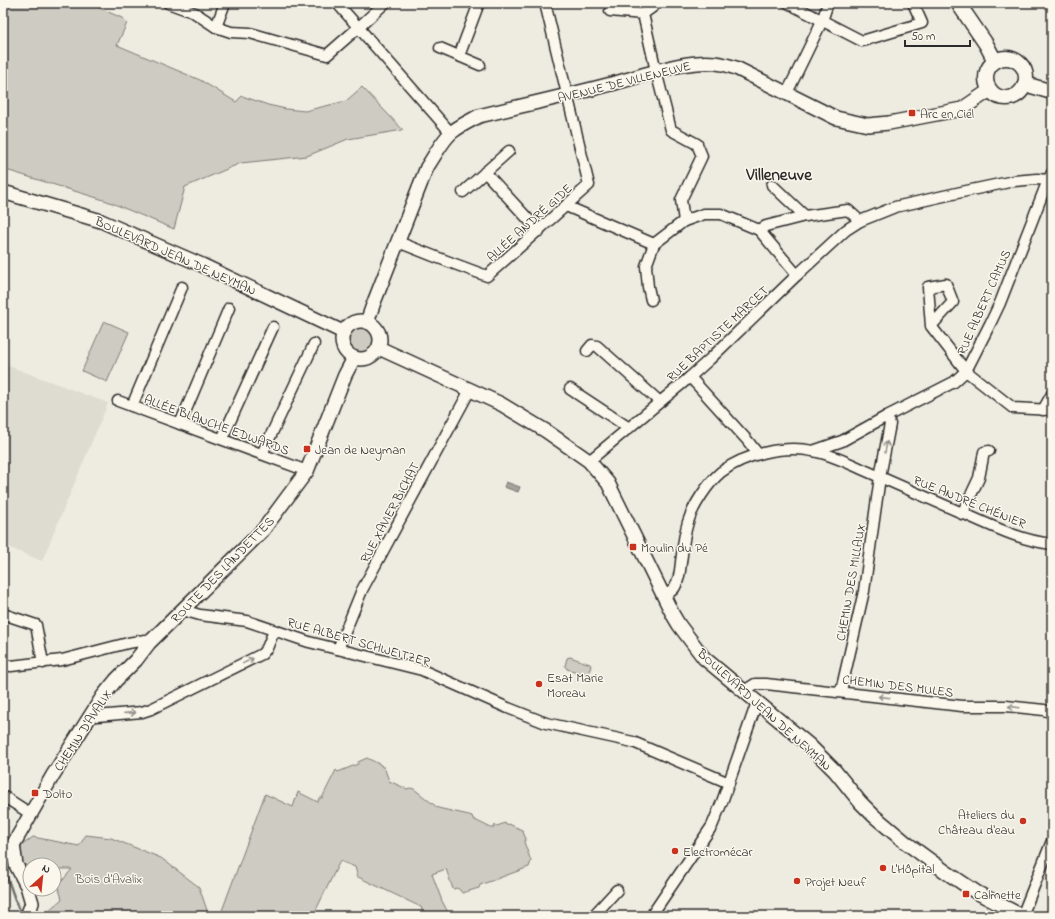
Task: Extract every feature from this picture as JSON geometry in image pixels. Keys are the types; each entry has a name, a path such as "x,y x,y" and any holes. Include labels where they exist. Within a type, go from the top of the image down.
{"main road":[{"path":"958,3 986,44 994,61"},
{"path":"1007,58 1013,59 1023,67 1026,79 1025,84 1021,91 1016,95 1010,98 1003,98 997,96 990,90 986,79 987,72 994,61 1007,58"},
{"path":"1025,84 1052,92"}],"street":[{"path":"168,3 195,13 216,27 231,32 250,33 327,55 385,3"},
{"path":"216,27 225,3"},
{"path":"337,3 451,132"},
{"path":"460,56 479,3"},
{"path":"545,3 567,94"},
{"path":"610,11 643,14 656,3"},
{"path":"788,3 862,41 922,23 912,3"},
{"path":"787,93 822,21 827,3"},
{"path":"643,14 671,130 697,144 702,156 681,200 684,221"},
{"path":"440,48 480,65"},
{"name":"AVENUE DE VILLENEUVE","path":"367,322 427,167 451,132 479,116 616,83 656,71 705,62 736,68 836,118 868,125 889,123 962,109 990,90"},
{"name":"ALLÉE ANDRÉ GIDE","path":"398,242 436,258 487,276 539,231 589,185 567,94"},
{"path":"463,192 509,151"},
{"path":"485,172 539,231"},
{"name":"RUE BAPTISTE MARCET","path":"589,461 690,377 846,230 860,221 895,207 1014,181 1050,177"},
{"name":"RUE ALBERT CAMUS","path":"813,450 842,441 954,382 966,371 1000,303 1050,177"},
{"path":"772,185 805,216"},
{"name":"BOULEVARD JEAN DE NEYMAN","path":"3,192 101,221 202,265 343,332"},
{"path":"566,206 654,244"},
{"path":"759,230 766,226 805,216 848,210 860,221"},
{"path":"651,300 646,266 654,244 684,221 704,214 721,214 759,230 797,275"},
{"path":"132,406 182,286"},
{"path":"180,424 230,308"},
{"path":"362,320 367,322 377,329 380,335 378,348 376,352 366,359 354,358 348,355 344,350 341,338 343,332 351,323 362,320"},
{"path":"931,326 966,371 1013,408 1048,410 1052,394"},
{"path":"222,439 273,327"},
{"path":"262,454 314,344"},
{"path":"587,351 592,345 597,346 660,402"},
{"name":"BOULEVARD JEAN DE NEYMAN","path":"378,348 501,404 546,430 589,461 608,483 679,625 704,658 808,745 835,771 860,802 905,842 976,892 1022,916"},
{"name":"ROUTE DES LANDETTES","path":"149,643 263,530 307,470 345,375 354,358"},
{"path":"690,377 758,454"},
{"path":"570,389 629,428"},
{"name":"RUE XAVIER BICHAT","path":"338,649 362,590 470,390"},
{"name":"ALLÉE BLANCHE EDWARDS","path":"118,401 307,470"},
{"path":"880,477 890,424 887,416"},
{"path":"837,459 836,453 842,441"},
{"name":"RUE ALBERT CAMUS","path":"664,596 675,588 680,578 682,554 688,521 698,502 708,486 721,472 736,463 758,454 775,450 813,450 880,477"},
{"path":"962,514 979,478 984,452 989,451"},
{"name":"RUE ANDRÉ CHÉNIER","path":"880,477 995,528 1042,543 1052,544"},
{"name":"CHEMIN DES MILLAUX","path":"841,691 864,591 880,477"},
{"name":"RUE ALBERT SCHWEITZER","path":"183,608 186,611 200,614 247,621 309,642 422,670 508,708 546,722 634,742 728,783"},
{"path":"3,614 36,625 43,663"},
{"path":"91,714 97,716 142,712 151,708 262,654 267,648 274,631"},
{"path":"3,665 11,666 43,663 62,660 128,643 145,640 149,643"},
{"name":"CHEMIN D'AVALIX","path":"3,857 13,845 53,776 103,696 116,680 136,660 149,643"},
{"name":"CHEMIN DES MULES","path":"744,691 755,684 766,684 841,691 962,706 1006,706 1044,710 1052,713"},
{"path":"651,916 712,826 755,708 759,703"},
{"path":"3,796 31,814"},
{"path":"1022,916 1052,840"},
{"path":"13,845 16,865 28,886 32,903 27,916"},
{"path":"595,915 617,890"}],"shaded area":[{"path":"3,364 108,403 42,561 3,545"},
{"path":"506,482 520,487 518,492 504,487"}],"green space":[{"path":"3,3 88,3 122,18 127,23 117,45 200,80 236,102 242,96 268,105 305,111 346,101 362,87 403,130 348,139 307,156 241,163 185,187 174,229 107,201 3,169"},
{"path":"104,321 129,332 107,382 82,371"},
{"path":"361,328 370,331 373,340 370,349 361,352 352,349 349,340 352,331"},
{"path":"570,657 590,664 591,666 588,675 567,669 565,666 567,658"},
{"path":"367,758 384,767 389,781 407,789 414,789 438,808 472,816 473,819 491,828 494,828 495,825 497,826 505,823 506,825 509,824 522,830 526,839 524,842 531,861 529,867 480,885 479,888 462,893 457,888 453,889 446,869 432,874 442,901 450,916 424,916 421,907 356,876 357,874 355,867 340,861 313,916 305,913 303,916 220,916 265,794 293,807 298,792 318,802 319,798 322,798 336,770 338,772 358,764 358,762"},
{"name":"Bois d'Avalix","path":"86,835 111,838 161,858 199,887 209,916 42,916 62,899 62,881 72,869 62,869 62,857 22,857 22,864 21,846 33,837 79,846"}],"waterway":[{"path":"7,877 18,908 23,913"}],"place":[{"name":"Arc en Ciel","path":"912,113"},
{"name":"Jean de Neyman","path":"307,449"},
{"name":"Moulin du Pé","path":"633,547"},
{"name":"Esat Marie Moreau","path":"539,684"},
{"name":"Dolto","path":"35,793"},
{"name":"Ateliers du Château d'eau","path":"1023,821"},
{"name":"Electromécar","path":"675,851"},
{"name":"L'Hôpital","path":"883,868"},
{"name":"Projet Neuf","path":"797,881"},
{"name":"Calmette","path":"966,894"}],"district":[{"name":"Villeneuve","path":"779,174"}]}
